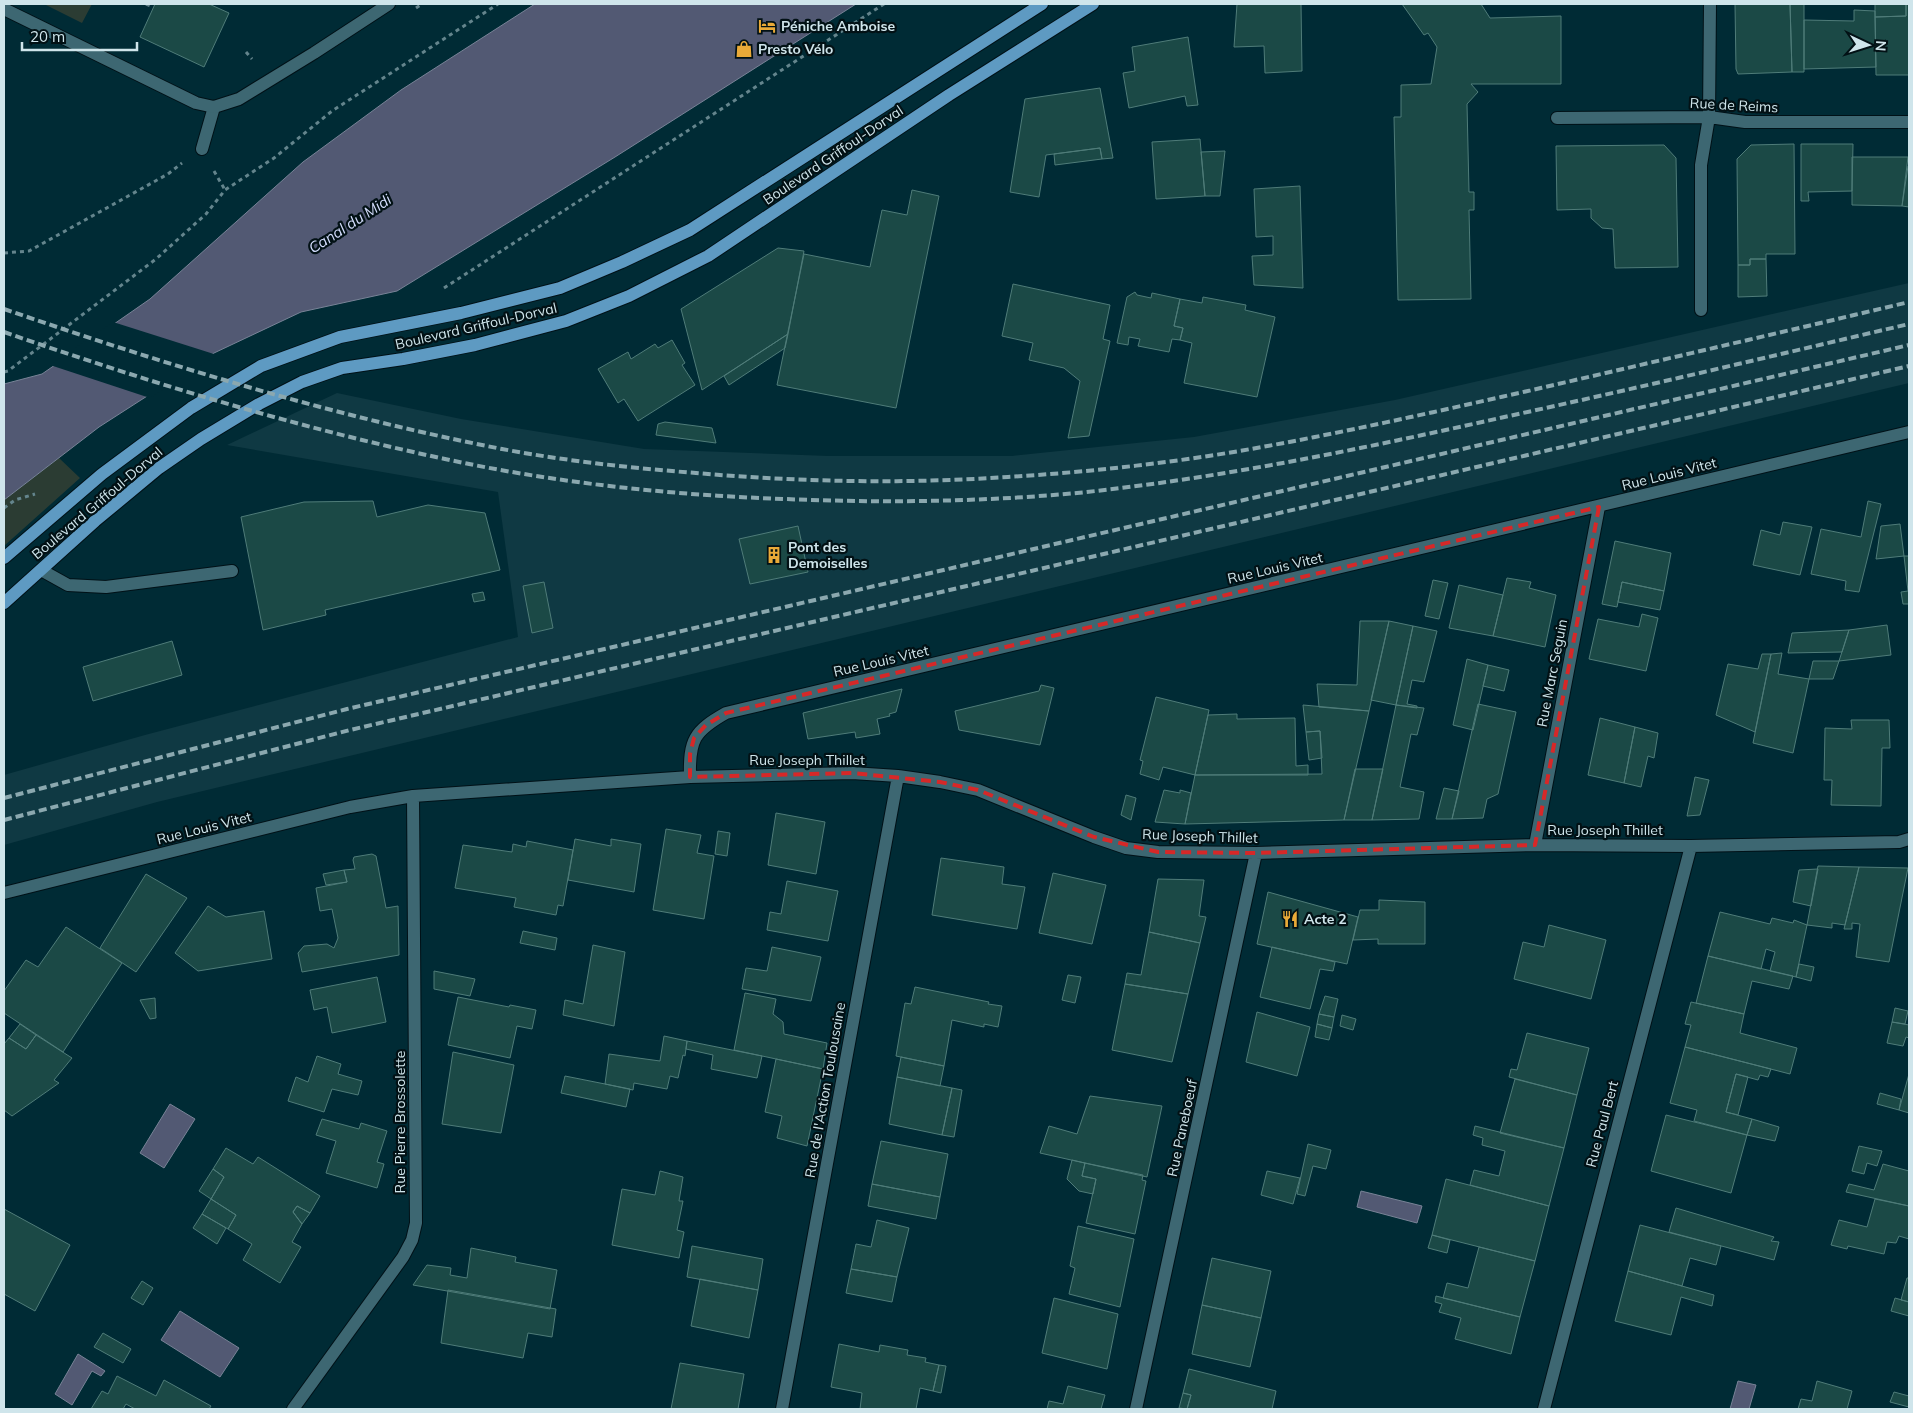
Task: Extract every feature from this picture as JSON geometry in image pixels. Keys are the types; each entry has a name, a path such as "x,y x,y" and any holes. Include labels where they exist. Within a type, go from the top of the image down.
{"main road":[{"name":"Boulevard Griffoul-Dorval","path":"4,558 102,474 139,446 191,408 261,366 340,336 461,313 551,290 622,262 690,230 1042,4"},
{"name":"Boulevard Griffoul-Dorval","path":"4,603 160,468 201,439 259,404 302,382 342,368 403,359 475,344 566,321 629,296 708,256 949,95 1093,4"}],"street":[{"path":"4,9 196,104 214,107 239,98 314,53 389,4"},
{"path":"1701,310 1701,165 1709,117 1710,4"},
{"path":"202,149 214,107"},
{"name":"Rue de Reims","path":"1557,118 1709,117 1745,122 1909,122"},
{"name":"Rue Louis Vitet","path":"690,777 690,754 694,738 706,724 726,713 1909,432"},
{"name":"Rue Marc Seguin","path":"1535,844 1599,507"},
{"path":"41,570 68,585 106,587 232,571"},
{"name":"Rue Joseph Thillet","path":"413,796 690,777 852,773 898,776 978,790 1057,823 1126,848 1158,852 1256,854 1535,844 1691,846 1899,842 1909,839"},
{"name":"Rue de l'Action Toulousaine","path":"782,1409 898,776"},
{"name":"Rue Louis Vitet","path":"4,893 350,807 413,796"},
{"name":"Rue Pierre Brossolette","path":"293,1409 403,1257 412,1240 416,1223 413,796"},
{"name":"Rue Paul Bert","path":"1544,1409 1691,846"},
{"name":"Rue Paneboeuf","path":"1136,1409 1256,854"}],"path":[{"path":"146,4 153,7"},
{"path":"4,372 8,371 156,259 206,214 225,190 274,158 332,111 498,4"},
{"path":"466,272 533,232 884,4"},
{"path":"246,52 253,60"},
{"path":"4,253 29,251 168,174 202,149"},
{"path":"4,508 16,500 44,491"}],"highlighted area":[{"path":"1599,507 1535,845 1256,853 1158,852 1094,837 978,790 940,782 852,773 690,777 690,754 694,738 706,725 726,713"}],"shaded area":[{"path":"44,4 92,4 82,23"},
{"path":"1909,283 1909,383 157,802 4,845 4,775 145,735 518,637 498,492 227,445 337,393 461,419 644,449 828,456 1012,456 1194,437 1395,400"},
{"path":"59,458 80,478 4,546 4,500"}],"water":[{"name":"Canal du Midi","path":"535,4 856,4 615,157 397,291 301,312 214,353 99,427 4,500 4,384 42,374 150,299 303,162 401,90"},
{"path":"170,1104 195,1119 164,1168 140,1153"},
{"path":"1361,1191 1422,1206 1417,1223 1357,1207"},
{"path":"180,1311 239,1348 220,1377 161,1340"},
{"path":"78,1354 105,1371 101,1376 92,1371 72,1405 55,1394"},
{"path":"1738,1381 1756,1385 1749,1409 1730,1409"}],"pier":[{"path":"113,322 217,355 150,398 50,365"}],"building":[{"path":"155,4 209,4 229,13 204,67 140,37"},
{"path":"1237,4 1301,4 1302,71 1265,73 1264,46 1234,47"},
{"path":"1402,4 1481,4 1490,18 1561,16 1561,84 1471,84 1478,92 1467,104 1469,192 1474,192 1474,210 1469,210 1471,299 1398,300 1394,117 1401,117 1401,85 1431,84 1437,47 1428,33 1424,35"},
{"path":"1735,4 1790,4 1792,72 1738,74 1736,69"},
{"path":"1790,4 1804,4 1804,72 1792,72"},
{"path":"1875,4 1906,4 1906,16 1875,17"},
{"path":"1906,4 1909,4 1909,75 1876,75 1875,17 1906,16"},
{"path":"1854,10 1875,11 1876,67 1804,69 1804,20 1854,21"},
{"path":"1188,37 1198,105 1187,106 1185,96 1129,108 1123,73 1135,71 1132,47"},
{"path":"1100,88 1113,158 1102,159 1100,148 1046,155 1039,197 1010,192 1025,99"},
{"path":"1200,139 1205,196 1156,199 1152,142"},
{"path":"1794,144 1795,254 1766,254 1766,259 1750,259 1750,265 1738,265 1737,159 1751,145"},
{"path":"1801,144 1853,144 1852,191 1808,192 1809,201 1801,201"},
{"path":"1664,145 1676,158 1678,267 1615,268 1613,229 1602,228 1591,218 1591,209 1557,210 1556,146"},
{"path":"1100,148 1102,159 1055,165 1054,154"},
{"path":"1225,151 1220,196 1205,196 1201,152"},
{"path":"1852,157 1908,157 1902,206 1852,205"},
{"path":"1909,166 1909,207 1902,206"},
{"path":"1300,186 1303,288 1254,285 1252,256 1273,255 1273,236 1256,237 1254,189"},
{"path":"912,190 939,196 896,408 777,385 804,254 870,267 882,210 907,215"},
{"path":"778,248 804,251 788,334 702,390 681,309"},
{"path":"1750,259 1766,259 1767,296 1738,297 1738,265 1750,265"},
{"path":"1013,284 1110,305 1103,339 1110,341 1089,436 1068,438 1080,381 1064,368 1029,360 1033,343 1002,336"},
{"path":"1135,292 1137,295 1151,298 1152,293 1180,299 1174,326 1183,328 1180,340 1172,339 1169,352 1138,346 1140,339 1129,337 1128,345 1117,343 1127,297"},
{"path":"1203,297 1246,305 1245,310 1275,317 1257,397 1184,383 1192,343 1180,340 1183,328 1174,326 1180,299 1202,303"},
{"path":"788,334 785,348 729,385 724,376"},
{"path":"672,340 685,363 682,365 695,385 638,421 624,399 618,403 598,369 628,352 631,359 655,344 658,348"},
{"path":"665,422 712,428 716,443 656,435 658,424"},
{"path":"373,501 377,517 428,505 485,513 500,570 325,610 326,615 263,630 241,517 304,502"},
{"path":"1868,501 1881,504 1859,592 1845,590 1846,581 1811,574 1821,529 1861,537"},
{"path":"1783,522 1812,527 1800,575 1753,565 1761,530 1780,535"},
{"path":"1900,524 1904,556 1876,559 1881,526"},
{"name":"Pont des Demoiselles","path":"798,526 808,572 750,584 739,539"},
{"path":"1615,541 1671,553 1664,591 1622,582 1617,607 1602,604"},
{"path":"1904,556 1909,556 1909,604 1903,604 1901,592 1908,591"},
{"path":"1507,578 1531,582 1529,588 1556,595 1545,647 1493,636"},
{"path":"1433,580 1448,583 1439,619 1425,616"},
{"path":"544,582 553,628 532,633 523,586"},
{"path":"1622,582 1664,591 1660,610 1618,602"},
{"path":"1459,585 1503,595 1493,636 1449,628"},
{"path":"483,592 485,600 474,602 472,594"},
{"path":"1642,614 1658,618 1646,671 1589,659 1598,619 1639,627"},
{"path":"1360,621 1389,621 1369,711 1319,707 1317,684 1357,685"},
{"path":"1389,621 1413,626 1396,705 1371,700"},
{"path":"1887,625 1891,655 1839,661 1849,630"},
{"path":"1413,626 1437,631 1424,682 1412,680 1407,704 1417,706 1417,708 1396,705"},
{"path":"1849,630 1842,652 1788,653 1792,633"},
{"path":"172,641 182,675 93,701 83,667"},
{"path":"1782,653 1778,674 1809,679 1793,753 1753,743 1771,654"},
{"path":"1762,654 1771,654 1755,732 1716,715 1728,664 1758,669"},
{"path":"1467,659 1488,665 1473,730 1453,725"},
{"path":"1813,661 1839,661 1833,679 1809,679"},
{"path":"1488,665 1509,670 1504,691 1483,686"},
{"path":"1041,685 1054,688 1040,745 959,730 955,711 1039,691"},
{"path":"902,689 896,712 889,714 890,716 877,719 880,734 856,738 855,732 808,739 803,713"},
{"path":"1156,697 1209,710 1195,775 1163,767 1159,780 1140,774 1143,761 1140,760"},
{"path":"1478,704 1516,712 1498,794 1487,799 1483,818 1452,819"},
{"path":"1303,705 1369,711 1344,820 1185,824 1195,775 1322,774 1320,731 1306,732"},
{"path":"1396,705 1424,708 1417,735 1411,734 1400,787 1424,792 1419,819 1372,820"},
{"path":"1237,714 1237,719 1295,718 1296,766 1308,765 1308,775 1195,775 1208,715"},
{"path":"1600,718 1635,727 1624,783 1588,775"},
{"path":"1851,720 1889,720 1890,748 1882,748 1881,806 1831,805 1832,780 1824,780 1825,728 1852,729"},
{"path":"1635,727 1658,733 1654,758 1648,756 1641,787 1624,783"},
{"path":"1320,731 1322,758 1309,760 1306,732"},
{"path":"1355,769 1383,769 1372,820 1344,820"},
{"path":"1695,777 1709,780 1700,815 1687,816"},
{"path":"1444,788 1459,791 1452,819 1436,819"},
{"path":"1164,790 1180,793 1180,790 1191,793 1185,824 1155,822"},
{"path":"1126,795 1136,798 1131,820 1121,815"},
{"path":"776,813 825,822 816,874 768,865"},
{"path":"666,829 701,835 697,853 714,856 704,919 653,910"},
{"path":"718,831 730,833 727,856 715,854"},
{"path":"575,839 611,846 611,839 641,844 634,892 568,880"},
{"path":"527,841 573,850 563,906 558,905 556,915 514,907 516,898 455,888 463,845 512,852 513,844 526,847"},
{"path":"372,854 376,856 386,908 398,906 399,955 302,972 298,953 304,946 327,944 334,948 338,938 332,909 320,911 316,888 347,882 344,870 355,869 354,857"},
{"path":"941,858 1004,867 1002,884 1025,887 1017,929 932,915"},
{"path":"1818,866 1859,867 1845,925 1832,923 1832,928 1807,925"},
{"path":"1859,867 1908,868 1889,962 1856,957 1860,924 1852,923 1852,929 1844,929"},
{"path":"1818,869 1811,906 1793,902 1799,870"},
{"path":"344,870 347,882 326,885 323,874"},
{"path":"1053,873 1106,885 1092,944 1039,933"},
{"path":"146,874 187,898 136,972 100,948"},
{"path":"1158,879 1204,880 1199,916 1206,917 1200,943 1149,932"},
{"path":"787,881 838,891 828,941 767,930 770,912 781,914"},
{"path":"1268,892 1358,917 1347,964 1257,944"},
{"path":"1379,900 1425,902 1425,944 1378,944 1378,939 1353,940 1360,910 1379,910"},
{"path":"208,906 226,917 264,911 272,959 198,971 175,953"},
{"path":"1720,912 1770,924 1772,918 1793,923 1794,920 1807,925 1796,977 1770,971 1775,952 1766,949 1761,969 1708,956"},
{"path":"1549,925 1606,940 1591,999 1514,979 1523,942 1544,947"},
{"path":"66,927 122,963 63,1052 4,1013 4,991 26,960 38,967"},
{"path":"523,931 557,938 555,950 520,943"},
{"path":"1149,932 1200,943 1188,994 1125,984 1127,973 1141,975"},
{"path":"593,945 625,952 614,1026 563,1015 565,1000 583,1004"},
{"path":"772,947 821,957 811,1001 742,989 746,968 767,971"},
{"path":"1272,947 1335,962 1333,971 1320,969 1310,1009 1260,997"},
{"path":"1708,956 1793,976 1789,989 1752,981 1744,1014 1696,1003"},
{"path":"1799,964 1814,967 1811,981 1796,977"},
{"path":"434,971 475,979 470,996 434,989"},
{"path":"1068,975 1081,977 1075,1003 1062,1000"},
{"path":"377,977 386,1022 332,1033 327,1007 314,1010 310,990"},
{"path":"1125,984 1188,994 1172,1062 1112,1050"},
{"path":"915,987 1002,1006 998,1027 984,1024 984,1027 952,1020 944,1066 896,1056 905,1003 911,1004"},
{"path":"745,993 776,999 773,1014 783,1022 784,1034 827,1043 823,1069 734,1050"},
{"path":"1325,996 1338,999 1334,1017 1319,1014"},
{"path":"458,997 536,1010 532,1029 517,1026 510,1058 448,1045"},
{"path":"155,998 156,1018 150,1019 140,1000"},
{"path":"1691,1002 1744,1014 1740,1033 1797,1048 1790,1074 1685,1047 1691,1025 1685,1024"},
{"path":"1895,1008 1908,1011 1905,1024 1892,1022"},
{"path":"1257,1012 1310,1027 1297,1076 1246,1062"},
{"path":"1319,1014 1334,1017 1332,1028 1317,1024"},
{"path":"1342,1015 1356,1019 1353,1030 1340,1026"},
{"path":"1892,1022 1909,1025 1909,1038 1906,1037 1903,1046 1887,1043"},
{"path":"20,1024 36,1035 26,1049 9,1038"},
{"path":"1317,1024 1332,1028 1329,1040 1315,1037"},
{"path":"1527,1033 1589,1048 1577,1095 1509,1077 1511,1069 1517,1070"},
{"path":"36,1035 72,1058 54,1080 59,1083 12,1116 4,1110 4,1044 9,1038 26,1049"},
{"path":"664,1036 687,1041 685,1056 683,1055 678,1078 670,1076 667,1089 634,1083 633,1090 605,1084 609,1054 660,1061"},
{"path":"687,1041 762,1056 757,1078 711,1069 713,1055 686,1049"},
{"path":"1685,1047 1771,1069 1768,1077 1760,1075 1758,1080 1736,1074 1726,1112 1752,1119 1747,1135 1694,1121 1697,1110 1670,1103"},
{"path":"453,1052 514,1065 501,1133 442,1124"},
{"path":"317,1056 341,1064 338,1074 362,1081 358,1095 332,1089 324,1112 288,1101 296,1077 308,1082"},
{"path":"901,1057 944,1066 940,1086 897,1077"},
{"path":"776,1059 823,1069 807,1146 777,1138 782,1116 765,1112"},
{"path":"1736,1074 1748,1077 1738,1115 1726,1112"},
{"path":"1909,1074 1909,1113 1899,1110"},
{"path":"565,1076 630,1089 626,1107 561,1093"},
{"path":"897,1077 952,1088 942,1135 889,1124"},
{"path":"1515,1079 1577,1095 1564,1148 1500,1133"},
{"path":"952,1088 962,1090 954,1137 942,1135"},
{"path":"1880,1093 1901,1099 1899,1110 1877,1104"},
{"path":"1090,1096 1162,1106 1147,1177 1040,1153 1049,1126 1077,1134"},
{"path":"1666,1115 1747,1135 1731,1193 1651,1171"},
{"path":"322,1119 359,1129 361,1123 387,1131 377,1162 384,1164 377,1188 326,1173 336,1141 316,1135"},
{"path":"1752,1119 1779,1127 1775,1141 1747,1135"},
{"path":"1475,1126 1564,1148 1549,1206 1470,1185 1474,1170 1499,1176 1505,1151 1482,1145 1483,1138 1473,1135"},
{"path":"881,1141 948,1154 940,1197 872,1184"},
{"path":"1308,1144 1331,1150 1326,1169 1313,1166 1305,1196 1297,1194"},
{"path":"1859,1146 1882,1151 1877,1166 1867,1163 1864,1174 1852,1171"},
{"path":"226,1148 253,1164 258,1157 320,1196 310,1213 297,1206 293,1212 302,1224 292,1242 301,1247 280,1283 243,1260 252,1244 228,1229 236,1215 211,1199 224,1177 213,1169"},
{"path":"1072,1160 1085,1163 1082,1176 1096,1179 1093,1194 1079,1191 1067,1179"},
{"path":"1085,1163 1143,1175 1142,1180 1146,1181 1135,1234 1086,1223 1096,1179 1082,1176"},
{"path":"1883,1164 1909,1171 1909,1206 1846,1192 1849,1184 1874,1190"},
{"path":"213,1169 224,1177 211,1199 199,1191"},
{"path":"660,1171 683,1177 679,1201 683,1201 677,1230 684,1232 679,1258 612,1245 622,1189 655,1195"},
{"path":"1267,1171 1300,1178 1293,1204 1261,1195"},
{"path":"1446,1179 1549,1206 1535,1261 1432,1235"},
{"path":"872,1184 940,1197 936,1219 868,1206"},
{"path":"211,1199 236,1215 228,1229 202,1214"},
{"path":"1875,1199 1909,1206 1909,1239 1899,1236 1896,1243 1887,1242 1884,1254 1848,1246 1847,1249 1831,1245 1839,1220 1867,1227"},
{"path":"297,1206 310,1213 302,1224 293,1212"},
{"path":"1676,1208 1774,1237 1771,1241 1779,1242 1774,1260 1669,1232"},
{"path":"4,1209 70,1245 35,1311 4,1294"},
{"path":"202,1214 226,1228 217,1244 193,1228"},
{"path":"877,1220 909,1228 897,1277 851,1269 856,1244 871,1247"},
{"path":"1640,1225 1721,1246 1716,1265 1690,1258 1682,1286 1628,1271"},
{"path":"1078,1226 1134,1239 1120,1307 1069,1294 1075,1268 1070,1266"},
{"path":"1432,1235 1450,1240 1447,1253 1428,1248"},
{"path":"692,1246 763,1259 758,1290 687,1277"},
{"path":"1479,1247 1535,1261 1520,1317 1443,1298 1447,1283 1468,1288"},
{"path":"471,1248 516,1257 515,1262 557,1270 550,1309 413,1285 427,1265 451,1268 450,1275 467,1278"},
{"path":"1212,1258 1271,1271 1261,1318 1202,1305"},
{"path":"851,1269 897,1277 892,1302 846,1293"},
{"path":"1628,1271 1714,1295 1712,1306 1681,1297 1671,1335 1615,1321"},
{"path":"1907,1278 1909,1278 1909,1302 1901,1300"},
{"path":"700,1279 758,1290 749,1338 691,1326"},
{"path":"142,1281 153,1288 143,1305 131,1298"},
{"path":"448,1290 556,1309 552,1337 528,1333 523,1358 441,1343"},
{"path":"1436,1296 1520,1317 1511,1354 1455,1339 1461,1318 1439,1312 1442,1304 1435,1302"},
{"path":"1054,1298 1118,1314 1107,1369 1042,1353"},
{"path":"1895,1298 1909,1302 1909,1316 1891,1311"},
{"path":"1202,1305 1261,1318 1250,1367 1192,1354"},
{"path":"103,1333 131,1349 123,1363 94,1347"},
{"path":"839,1344 879,1352 880,1345 908,1350 907,1355 926,1358 925,1362 939,1365 933,1391 920,1388 916,1409 860,1409 862,1393 831,1387"},
{"path":"680,1363 744,1374 738,1409 671,1409"},
{"path":"939,1365 946,1366 941,1393 933,1391"},
{"path":"1189,1369 1276,1391 1272,1409 1187,1409 1191,1395 1183,1393"},
{"path":"117,1376 156,1396 164,1380 211,1406 209,1409 135,1409 126,1404 123,1409 91,1409 102,1391 108,1394"},
{"path":"1817,1381 1852,1391 1847,1409 1798,1409 1801,1399 1812,1401"},
{"path":"1068,1386 1105,1395 1101,1409 1047,1409 1049,1401 1063,1404"},
{"path":"1894,1392 1909,1396 1909,1407 1890,1402"},
{"path":"1183,1393 1191,1395 1187,1409 1179,1408"}],"railway":[{"path":"4,309 250,388 375,421 502,449 574,461 735,476 852,481 930,481 1008,477 1130,466 1251,449 1352,430 1909,302"},
{"path":"4,332 167,386 333,433 445,459 529,475 656,491 784,499 894,501 967,500 1077,493 1132,487 1294,461 1455,428 1909,324"},
{"path":"4,798 347,709 1909,345"},
{"path":"4,820 350,730 1909,366"}],"place":[{"name":"Péniche Amboise","path":"767,26"},
{"name":"Presto Vélo","path":"744,49"},
{"name":"Pont des Demoiselles","path":"774,555"},
{"name":"Acte 2","path":"1290,919"}]}
